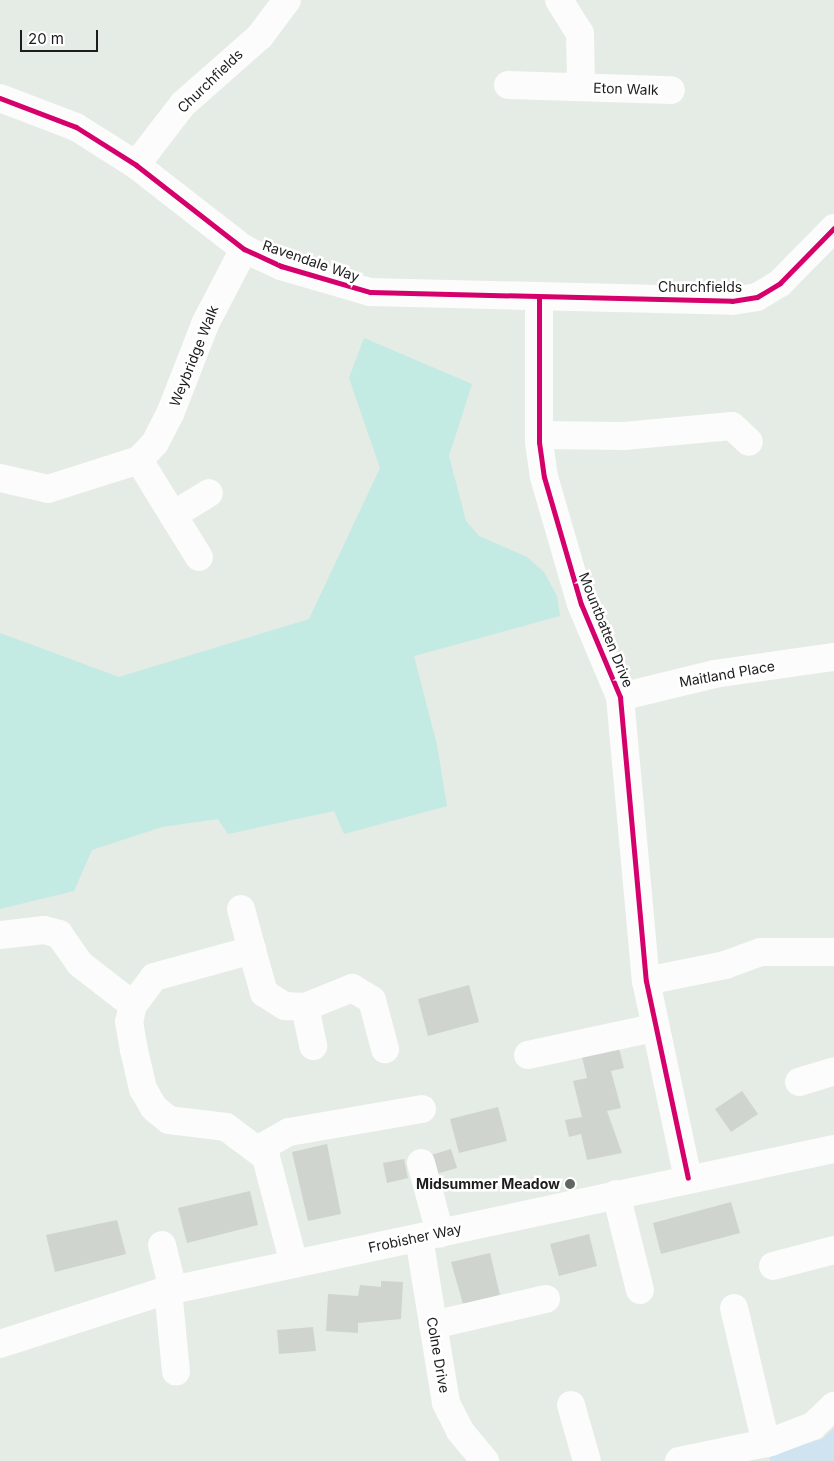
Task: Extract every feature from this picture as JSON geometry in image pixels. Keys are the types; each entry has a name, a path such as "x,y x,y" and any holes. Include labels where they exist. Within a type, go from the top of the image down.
{"street":[{"name":"Churchfields","path":"136,165 183,104 260,36 287,0"},
{"name":"Eton Walk","path":"559,0 580,33 581,88"},
{"name":"Eton Walk","path":"508,85 671,90"},
{"name":"Ravendale Way","path":"0,98 76,127 136,165 244,249 281,266 370,292 540,299"},
{"name":"Churchfields","path":"540,299 732,301 757,297 780,283 834,228"},
{"name":"Weybridge Walk","path":"0,478 48,488 138,460 155,443 170,414 205,324 244,249"},
{"name":"Mountbatten Drive","path":"540,299 539,435 555,525 620,698 646,981 653,1028 688,1178"},
{"path":"539,435 624,436 732,426 749,442"},
{"path":"138,460 199,557"},
{"path":"173,515 209,493"},
{"name":"Maitland Place","path":"620,698 714,674 834,657"},
{"path":"241,909 264,993 286,1006 305,1007 352,988 372,1000 385,1050"},
{"path":"0,936 44,930 59,934 80,964 133,1005"},
{"path":"252,950 154,977 133,1005 129,1022 149,1117 226,1128 259,1149 266,1157 294,1264"},
{"path":"646,981 725,965 761,952 834,952"},
{"path":"305,1007 313,1046"},
{"path":"528,1055 653,1028"},
{"path":"799,1082 834,1071"},
{"path":"259,1149 288,1132 422,1109"},
{"name":"Frobisher Way","path":"0,1344 56,1322 171,1290 688,1178 834,1149"},
{"name":"Colne Drive","path":"421,1163 429,1235 433,1325 446,1403 460,1431 485,1461"},
{"path":"616,1194 640,1290"},
{"path":"162,1245 171,1290 176,1372"},
{"path":"773,1266 834,1250"},
{"path":"433,1325 546,1299"},
{"path":"734,1308 766,1443"},
{"path":"571,1404 587,1461"},
{"path":"696,1459 766,1443 812,1426 834,1406"}],"shaded area":[{"path":"364,338 472,384 449,456 466,521 479,536 527,557 544,572 557,596 560,616 414,656 437,745 447,806 344,834 334,811 228,834 218,819 162,827 92,850 74,891 0,909 0,633 119,677 309,619 380,468 349,378"},
{"path":"834,1428 834,1461 770,1461 769,1455 822,1439"}],"building":[{"path":"469,985 479,1022 428,1036 418,999"},
{"path":"619,1048 624,1068 611,1071 621,1108 607,1111 622,1153 587,1160 581,1134 569,1137 565,1120 582,1117 573,1081 587,1078 582,1057"},
{"path":"742,1091 758,1114 731,1132 715,1109"},
{"path":"498,1107 507,1141 459,1153 450,1119"},
{"path":"327,1144 341,1214 308,1221 292,1152"},
{"path":"451,1149 457,1168 436,1174 431,1155"},
{"path":"404,1159 408,1178 387,1183 383,1163"},
{"path":"250,1191 258,1225 187,1243 178,1208"},
{"path":"731,1202 740,1233 661,1254 653,1223"},
{"path":"117,1220 126,1254 55,1272 46,1235"},
{"path":"589,1234 597,1266 559,1276 550,1244"},
{"path":"490,1253 500,1295 463,1304 451,1262"},
{"path":"381,1281 403,1282 401,1319 358,1323 358,1333 326,1331 328,1294 358,1296 360,1285 381,1287"},
{"path":"313,1327 316,1351 279,1354 277,1330"}],"cycle path":[{"path":"0,98 76,127 136,165 244,249 281,266 370,292 732,301 757,297 780,283 834,228"},
{"path":"539,299 539,442 544,477 581,604 620,697 646,981 688,1178"}],"place":[{"name":"Midsummer Meadow","path":"570,1184"}]}
